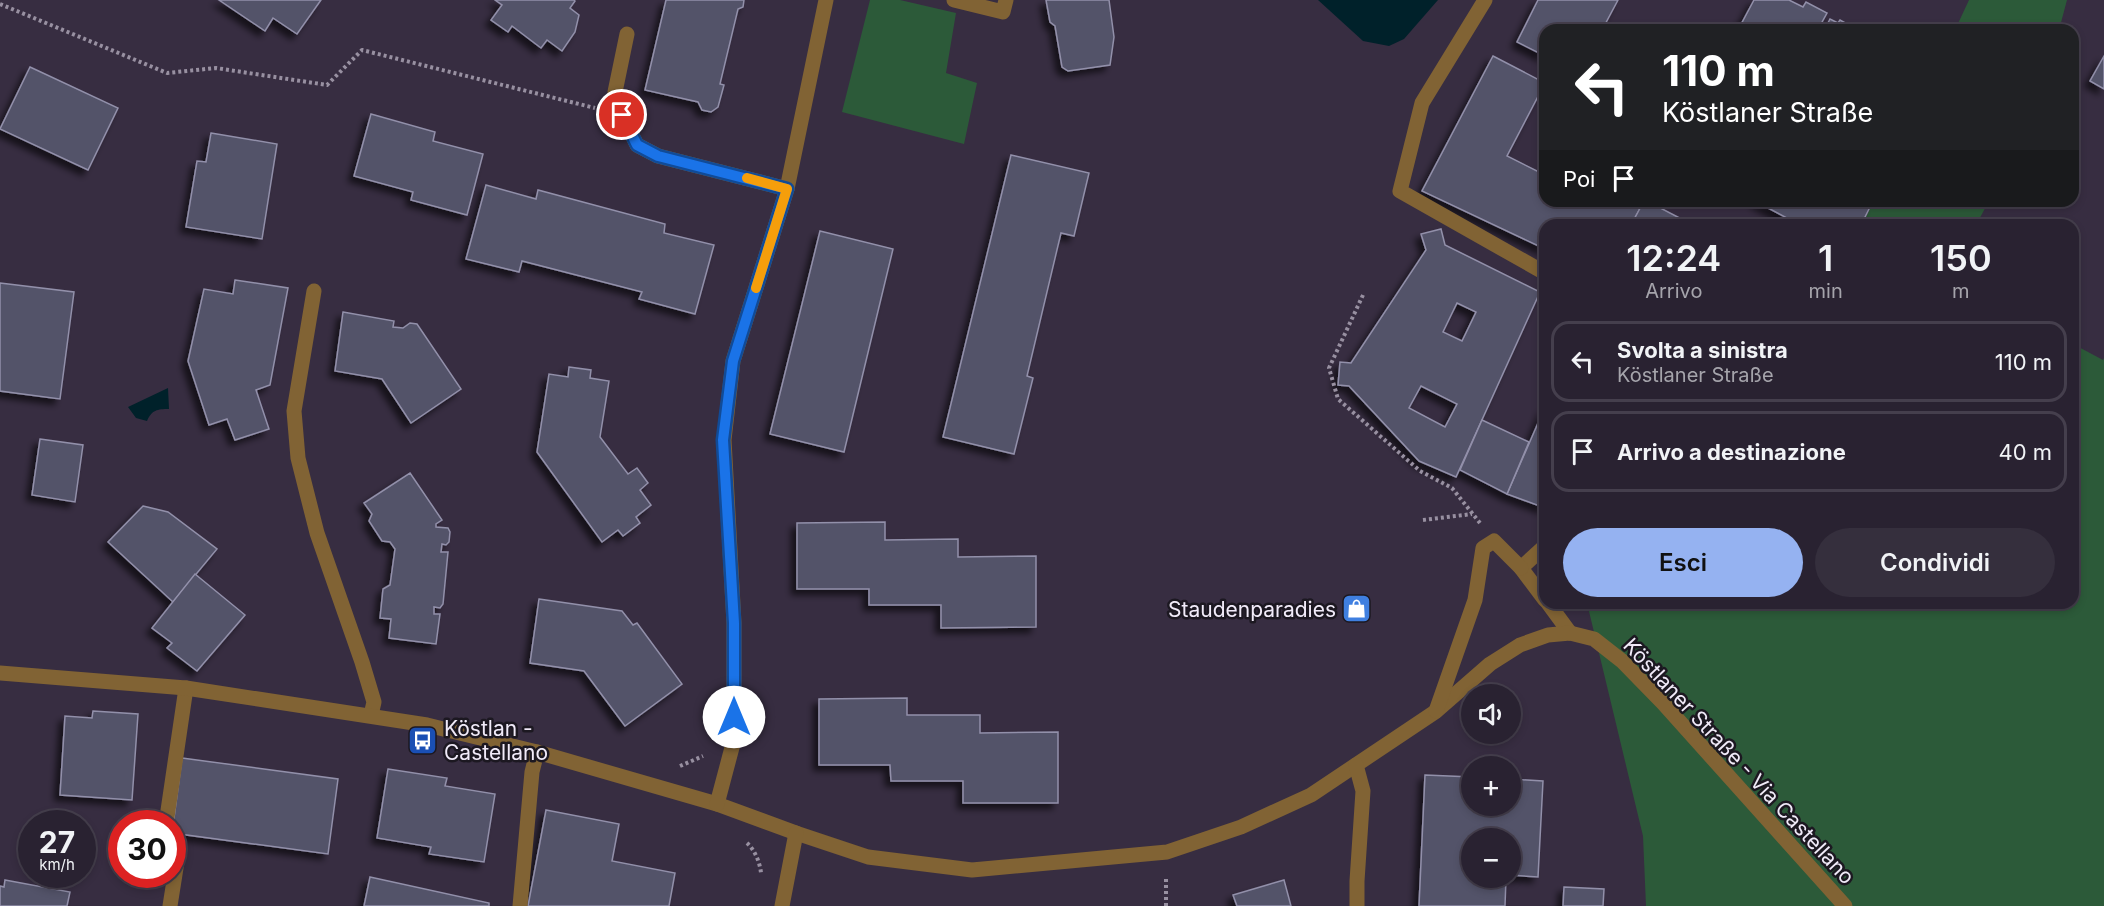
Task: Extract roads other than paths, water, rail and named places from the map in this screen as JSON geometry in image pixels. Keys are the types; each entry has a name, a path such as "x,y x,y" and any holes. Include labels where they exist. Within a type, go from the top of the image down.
{"street":[{"path":"717,804 734,740 734,623 723,440 733,361 787,189 826,0"},
{"path":"954,0 1003,12 1006,0"},
{"path":"1485,0 1422,103 1400,191 1539,270"},
{"path":"627,34 615,92 622,115 637,145 658,156 787,189"},
{"path":"314,291 294,411 298,458 317,533 374,702 371,715"},
{"path":"1435,712 1475,600 1483,548 1494,541 1521,568 1539,592"},
{"path":"1521,568 1539,552"},
{"path":"1552,609 1570,633"},
{"name":"Köstlaner Straße - Via Castellano","path":"0,673 186,688 427,724 537,752 717,804 868,857 972,870 1167,852 1241,827 1311,795 1435,712 1490,664 1520,645 1548,635 1570,633 1594,639 1622,661 1663,703 1845,906"},
{"path":"168,810 186,688"},
{"path":"520,906 532,772 537,752"},
{"path":"1356,765 1363,791 1357,906"},
{"path":"782,906 796,833"},
{"path":"170,906 173,888"}],"water":[{"path":"1318,0 1438,0 1404,39 1389,46 1363,41"},
{"path":"168,388 169,409 155,411 147,421 136,418 128,407"}],"place":[{"name":"Staudenparadies","path":"1357,609"},
{"name":"Köstlan - Castellano","path":"423,740"}]}
